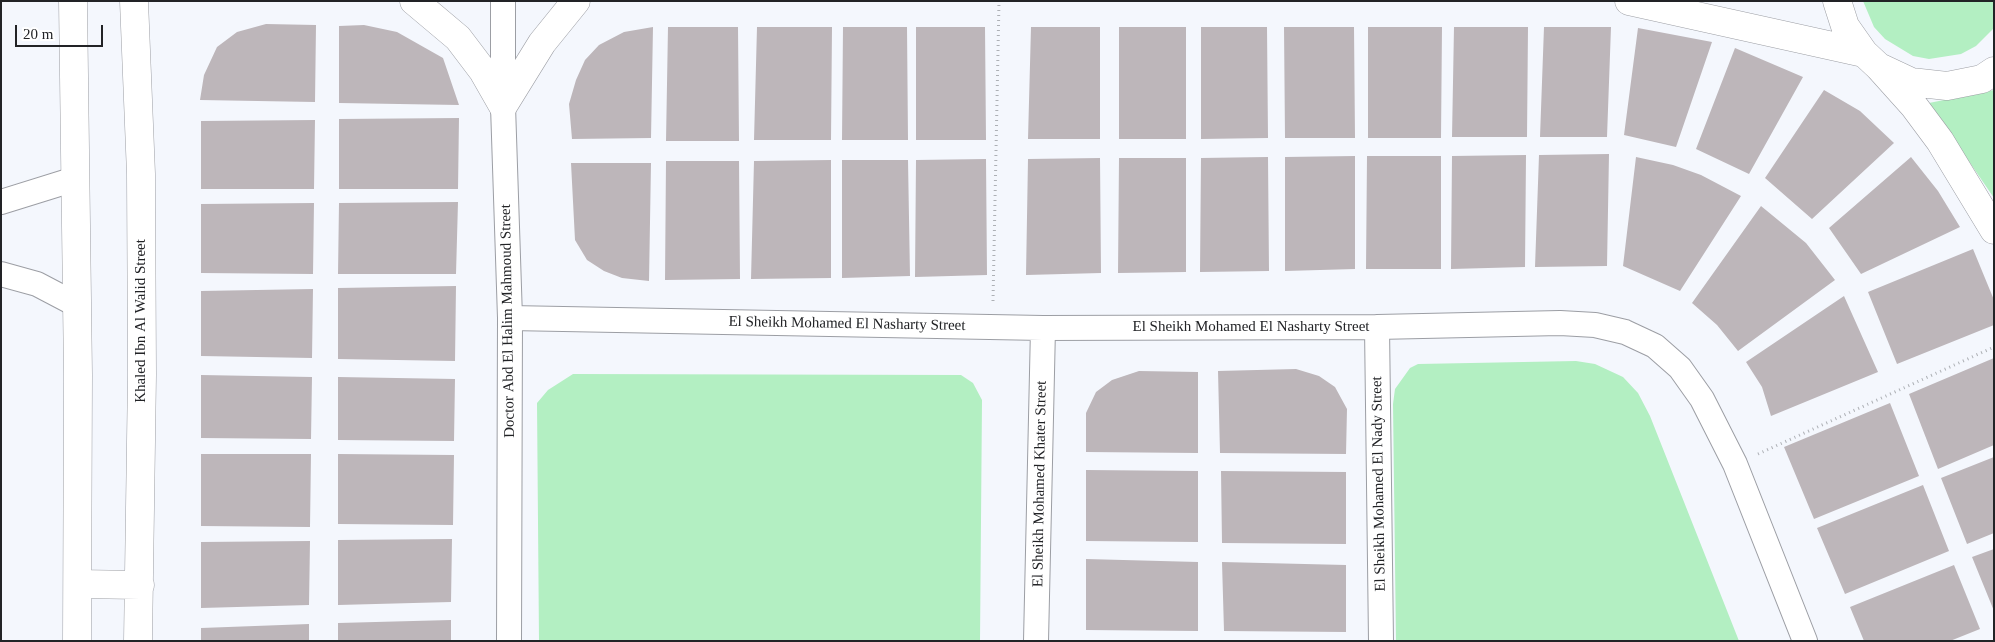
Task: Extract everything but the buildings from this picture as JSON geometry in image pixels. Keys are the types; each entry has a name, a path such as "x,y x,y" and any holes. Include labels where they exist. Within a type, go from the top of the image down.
{"street":[{"path":"73,1 77,305 77,641"},
{"name":"Khaled Ibn Al Walid Street","path":"134,1 141,174 140,585 138,641"},
{"path":"414,1 458,38 483,71 503,106 542,43 576,1"},
{"name":"Doctor Abd El Halim Mahmoud Street","path":"503,1 503,106 510,318 509,641"},
{"path":"1630,1 1871,60 1911,82 1947,86 1982,79 1994,71"},
{"path":"1837,1 1845,26 1871,60 1914,106 1940,141 1994,230"},
{"path":"1,202 76,179"},
{"path":"1,274 37,284 77,305"},
{"name":"El Sheikh Mohamed El Nasharty Street","path":"510,318 1043,328 1377,327 1560,323 1595,325 1625,332 1655,346 1680,368 1702,399 1735,464 1805,641"},
{"name":"El Sheikh Mohamed El Nady Street","path":"1377,327 1382,641"},
{"name":"El Sheikh Mohamed Khater Street","path":"1036,641 1043,328"},
{"path":"78,584 140,585"}],"path":[{"path":"992,327 999,1"},
{"path":"1735,464 1994,347"}],"green space":[{"path":"1863,1 1994,1 1994,28 1976,46 1961,54 1929,59 1913,56 1885,39 1874,27"},
{"path":"1994,90 1994,198 1929,103"},
{"path":"1576,361 1595,364 1623,377 1638,393 1650,416 1739,641 1396,641 1393,404 1395,389 1410,368 1418,364"},
{"path":"573,374 961,375 973,383 982,400 980,641 539,641 537,403 548,390"}]}
